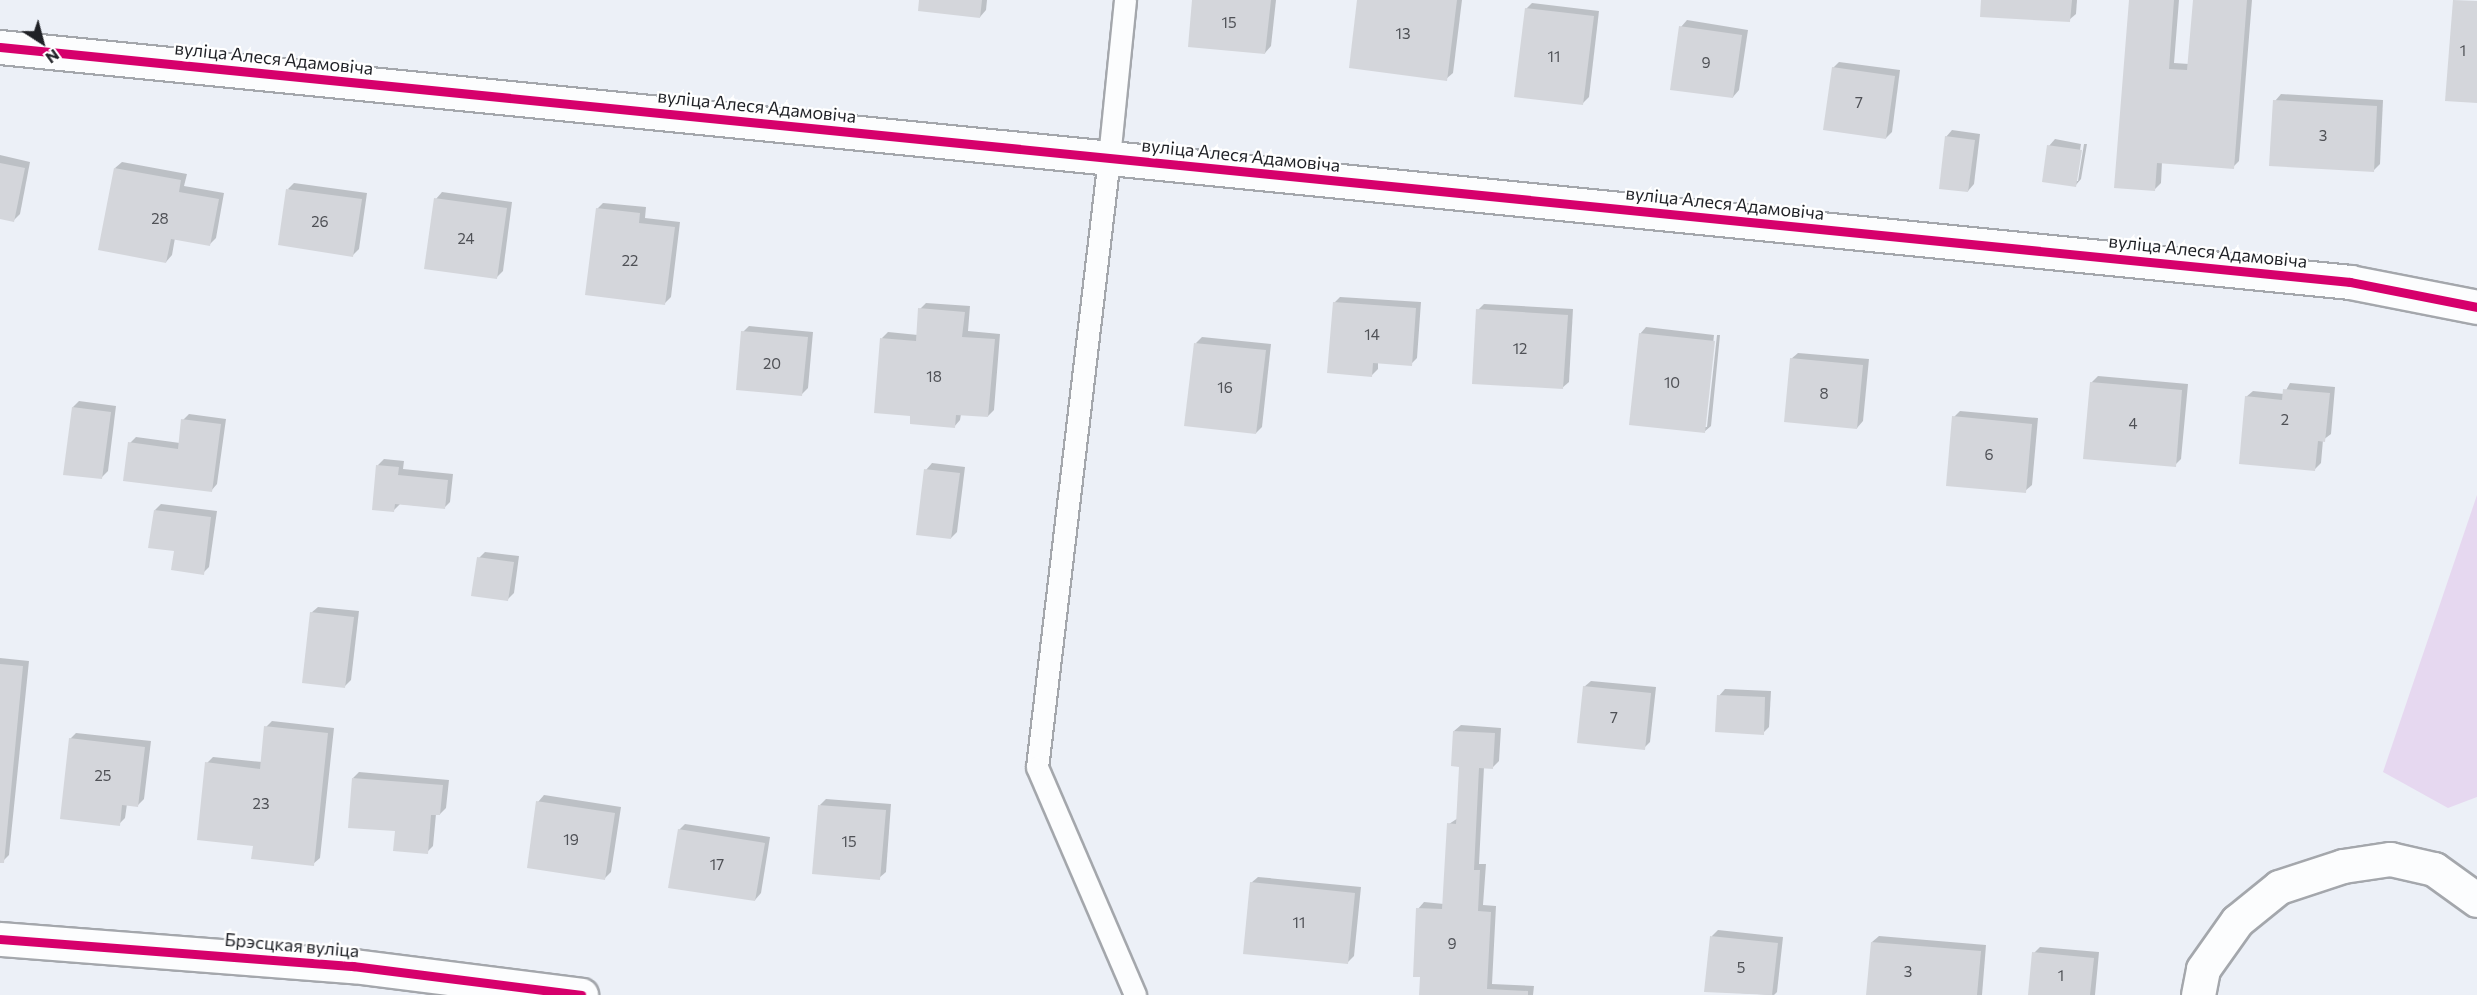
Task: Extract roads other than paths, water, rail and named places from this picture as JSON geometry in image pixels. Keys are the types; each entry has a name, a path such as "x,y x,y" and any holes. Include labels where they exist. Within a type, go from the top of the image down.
{"street":[{"name":"вуліца Алеся Адамовіча","path":"0,47 2350,282 2477,307"},
{"path":"2198,995 2203,969 2237,921 2279,887 2343,866 2390,859 2434,869 2477,900"},
{"name":"Брэсцкая вуліца","path":"0,939 353,966 581,995"}],"lane":[{"path":"1125,0 1109,158 1037,767 1135,995"}]}
